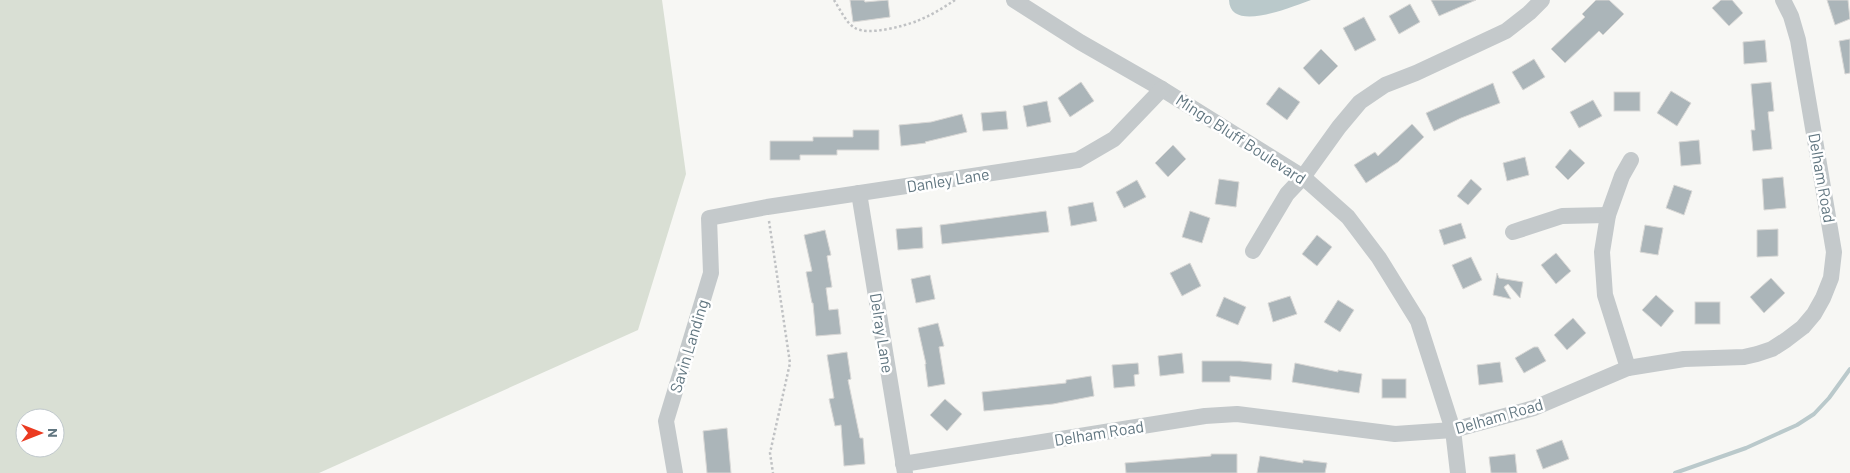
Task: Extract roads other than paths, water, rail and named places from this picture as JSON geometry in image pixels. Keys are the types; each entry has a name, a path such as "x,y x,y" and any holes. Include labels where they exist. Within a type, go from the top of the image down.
{"street":[{"name":"Mingo Bluff Boulevard","path":"1014,0 1303,177 1348,218 1379,258 1418,321 1453,430 1458,473"},
{"path":"1253,251 1288,194 1360,102 1385,85 1425,69 1506,31 1542,0"},
{"name":"Delham Road","path":"904,468 1205,416 1237,414 1395,434 1453,430 1534,408 1628,368 1684,359 1744,357 1772,349 1803,327 1823,298 1831,278 1834,252 1798,40 1791,16 1783,0"},
{"name":"Danley Lane","path":"709,218 767,207 1078,160 1114,139 1162,89"},
{"path":"1628,368 1605,295 1602,252 1608,215 1630,160"},
{"name":"Delray Lane","path":"859,193 904,468"},
{"path":"1513,232 1562,216 1608,215"},
{"name":"Savin Landing","path":"675,473 666,421 711,273 709,218"}],"waterway":[{"path":"1675,473 1746,448 1797,425 1814,414 1829,398 1850,369"}]}
